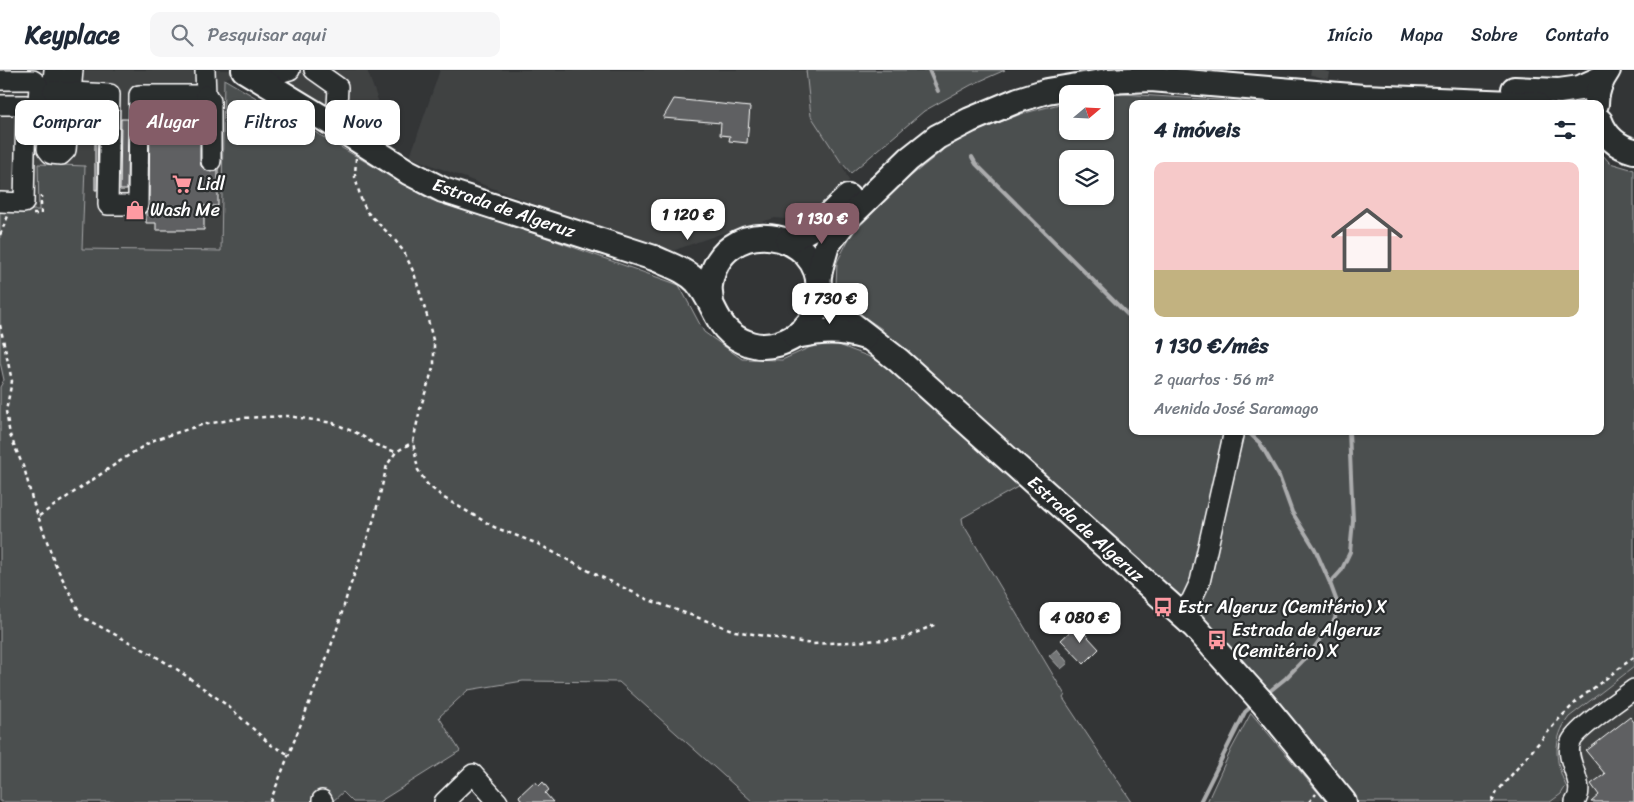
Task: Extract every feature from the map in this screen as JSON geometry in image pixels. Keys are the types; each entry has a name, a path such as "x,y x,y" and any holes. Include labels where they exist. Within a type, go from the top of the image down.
{"main road":[{"name":"Estrada de Algeruz","path":"237,70 252,75 325,119"},
{"path":"788,241 821,223 883,162 929,125 980,99 1012,87 1042,78 1092,70"},
{"path":"1203,70 1559,92 1580,88 1605,74"},
{"path":"1597,100 1598,89 1605,74"},
{"path":"819,285 822,262 828,245 844,221 908,159 937,136 1018,100 1048,91 1107,80 1151,80 1363,97 1437,100"},
{"path":"1604,130 1612,140 1634,152"},
{"name":"Estrada de Algeruz","path":"365,145 408,172 443,190 654,258 691,276 698,283 717,318 726,330 738,339 752,344 767,346 782,343 805,328 818,304 819,285"},
{"name":"Estrada de Algeruz","path":"711,304 710,286 714,268 724,254 737,243 754,237 771,236 788,241 802,250 812,264 819,285 836,312 898,360 1201,632 1260,699 1344,802"},
{"name":"Estrada de Algeruz","path":"654,258 685,260 724,254"},
{"name":"Estrada de Algeruz","path":"795,336 824,331 839,331 872,340"}],"street":[{"path":"54,70 62,92"},
{"path":"0,202 24,203 26,148 47,149 62,92 73,70"},
{"path":"205,70 206,95 211,101 211,161"},
{"path":"252,75 290,70"},
{"path":"314,70 338,87 337,100"},
{"path":"0,80 33,80 39,87 38,100"},
{"path":"62,92 110,94 108,205 138,205 138,94 206,95"},
{"path":"0,105 15,105"},
{"path":"1180,613 1191,601 1200,582 1233,435"},
{"path":"1574,802 1579,791 1570,756 1571,742 1578,732 1634,689"},
{"path":"444,802 473,774 498,802"}],"path":[{"path":"356,145 355,177 361,199 367,212 394,239 408,259 428,316 434,344 434,366 420,410 413,442 418,470 427,484 444,498 494,527 538,544 649,600 735,631 812,644 902,639 936,624"},
{"path":"0,325 12,381 6,411 8,428 25,471 32,499 55,564 82,617 178,670 228,706 272,745 288,754"},
{"path":"39,516 154,440 200,425 232,420 288,416 333,423 359,434 376,445 396,452"},
{"path":"270,802 338,626 374,519 387,465 396,452 413,442"},
{"path":"1492,802 1496,792 1578,700 1634,657"}],"shaded area":[{"path":"0,70 246,70 224,79 221,251 82,249 85,166 39,210 0,210"},
{"path":"259,70 367,70 378,100 325,100 325,109 315,103 315,100 310,100"},
{"path":"440,70 806,70 811,116 841,162 849,181 805,221 775,218 720,234 672,251 632,241 410,157"},
{"path":"806,70 1005,70 971,85 924,111 851,173 841,162 811,116"},
{"path":"224,79 260,100 227,100 227,145 315,145 315,132 325,138 325,145 337,145 431,200 522,229 679,285 704,332 742,359 782,360 826,340 883,362 1023,484 962,518 963,524 1065,695 1063,698 1132,802 753,802 619,682 523,681 468,690 439,717 460,751 379,802 353,802 343,792 332,802 0,802 0,387 4,380 0,362 0,210 39,210 38,164 85,166 82,249 221,251"},
{"path":"1114,95 1217,100 1129,100 1129,435 1604,435 1604,156 1610,163 1634,170 1634,667 1569,717 1564,725 1560,734 1557,751 1559,768 1566,786 1561,794 1550,802 1355,802 1268,698 892,349 882,329 848,306 836,285 837,262 852,233 895,189 942,151 970,134 1021,114 1059,104 1059,140 1114,140"},
{"path":"387,145 394,145 396,150"},
{"path":"1057,649 1068,663 1061,669 1049,656"},
{"path":"1634,667 1634,802 1550,802 1561,794 1566,786 1557,765 1561,728 1569,717"},
{"path":"1251,713 1326,802 1207,802 1231,750"}],"building":[{"path":"674,99 750,107 747,143 729,141 730,136 720,135 721,123 663,118"},
{"path":"121,119 128,119 127,190 120,190"},
{"path":"95,145 98,145 97,190 95,190"},
{"name":"Lidl","path":"150,145 200,145 201,166 211,172 218,169 218,206 204,206 204,230 156,230 156,223 146,223 146,212 149,205"},
{"path":"1077,625 1099,649 1084,664 1061,640"},
{"path":"1630,717 1634,722 1634,802 1591,802 1599,795 1591,784 1605,774 1586,751"},
{"path":"535,781 539,786 543,782 549,790 545,793 553,802 522,802 519,796"}],"waterway":[{"path":"929,70 938,91"},
{"path":"972,157 976,164 1129,316"},
{"path":"1251,435 1260,443 1279,476 1292,512 1315,549 1337,602 1335,619 1311,652 1286,678 1265,695"},
{"path":"1330,583 1341,571 1350,552 1353,521 1349,435"},
{"path":"1200,802 1245,712 1254,704"}],"tunnel":[{"path":"1313,100 1321,70"}],"place":[{"name":"Lidl","path":"182,184"},
{"name":"Wash Me","path":"135,210"},
{"name":"Estr Algeruz (Cemitério) X","path":"1163,607"},
{"name":"Estrada de Algeruz (Cemitério) X","path":"1217,640"}]}
